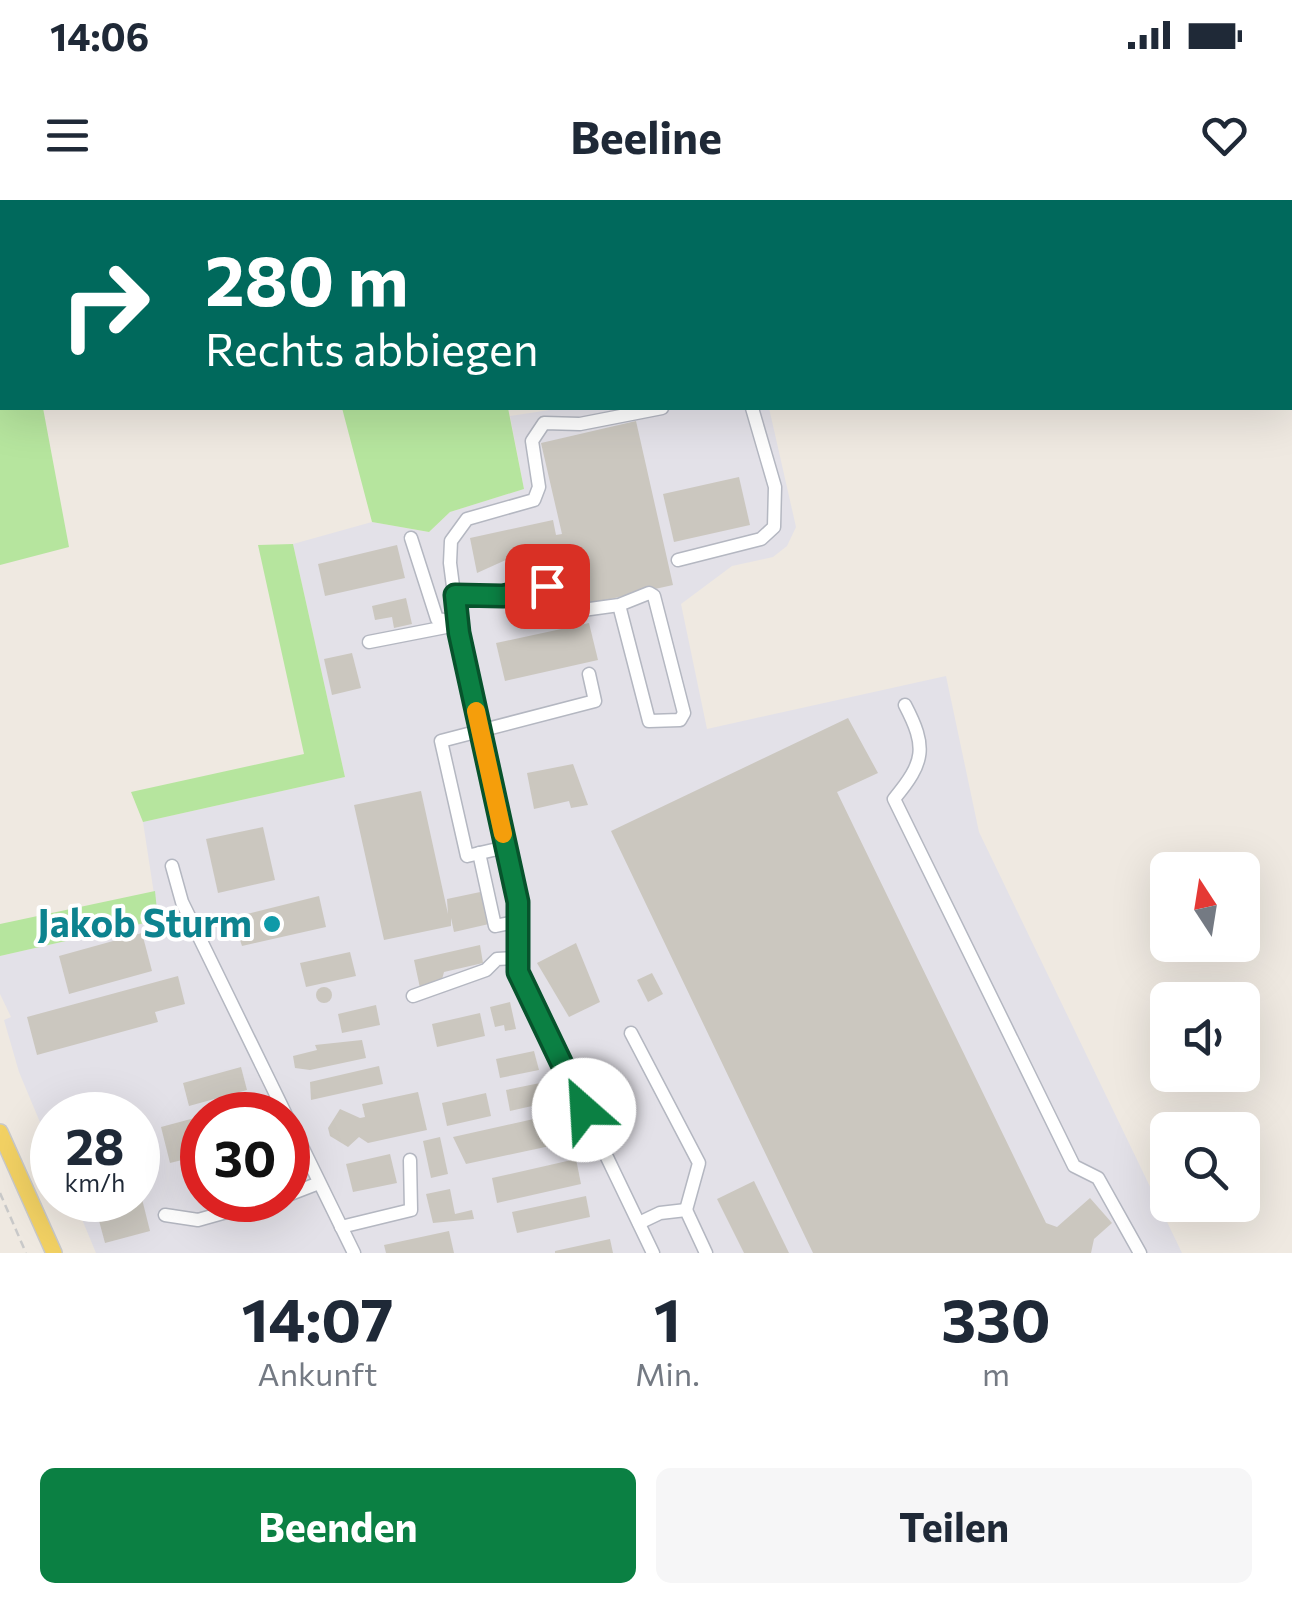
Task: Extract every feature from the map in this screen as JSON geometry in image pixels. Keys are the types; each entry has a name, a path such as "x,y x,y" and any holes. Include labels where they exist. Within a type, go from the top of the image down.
{"main road":[{"path":"0,1132 54,1253"}],"street":[{"path":"652,410 580,424 554,421 538,428 532,441 538,494 531,502 467,519 458,527 450,546 458,627 520,921 516,958 525,989 654,1253"},
{"path":"678,560 761,539 774,528 776,487 753,410"},
{"path":"411,538 438,619 458,627"},
{"path":"455,595 503,596 547,586 554,590 560,613 619,605 649,593 654,596 684,713 680,720 649,721 619,605"},
{"path":"369,642 458,627"},
{"path":"506,846 467,856 441,741 595,701 589,674"},
{"path":"905,706 920,735 920,758 911,778 894,798 1074,1166 1098,1178 1140,1253"},
{"path":"479,853 495,926 520,921"},
{"path":"172,866 182,902 275,1092"},
{"path":"413,996 486,970 497,959 516,958"},
{"path":"631,1033 700,1163 686,1210 706,1253"},
{"path":"341,1227 411,1210 410,1160"},
{"path":"310,1163 354,1253"},
{"path":"310,1187 320,1183"},
{"path":"639,1223 660,1213 686,1210"},
{"path":"165,1215 180,1217"}],"path":[{"path":"0,1193 26,1253"}],"shaded area":[{"path":"550,410 769,410 796,527 787,546 773,557 732,566 681,604 707,729 946,676 979,832 1150,1187 1150,1222 1167,1222 1182,1253 96,1253 83,1222 160,1222 160,1092 30,1092 30,1098 4,1020 11,1017 0,994 0,956 158,920 143,822 345,777 293,544 372,522 429,532 450,512 524,489 510,416"}],"green space":[{"path":"0,410 43,410 69,547 0,565"},
{"path":"343,410 508,410 524,489 450,512 429,532 372,522"},
{"path":"293,544 345,777 143,822 131,792 304,754 258,545"},
{"path":"155,891 158,920 0,956 0,924"}],"building":[{"path":"636,421 673,585 565,609 555,560 547,559 546,572 512,567 513,560 508,559 477,573 470,538 553,520 556,535 562,534 541,443"},
{"path":"739,477 750,525 674,542 663,494"},
{"path":"397,545 405,578 325,596 318,564"},
{"path":"406,598 412,624 394,628 392,617 375,620 372,606"},
{"path":"589,623 598,660 505,681 496,643"},
{"path":"352,653 361,688 332,695 324,659"},
{"path":"848,718 878,773 837,792 1046,1223 1057,1227 1090,1198 1112,1223 1094,1239 1091,1253 813,1253 611,831"},
{"path":"573,764 588,805 571,808 569,801 534,809 527,773"},
{"path":"421,791 448,914 447,899 485,891 489,924 454,932 451,918 451,926 384,940 354,805"},
{"path":"263,827 275,880 218,893 206,839"},
{"name":"Jakob Sturm","path":"319,896 326,927 242,946 240,940 231,939 231,918"},
{"path":"142,933 152,971 69,994 59,956"},
{"path":"576,943 600,1002 569,1017 537,963"},
{"path":"480,945 483,963 444,972 441,983 420,988 414,960"},
{"path":"350,952 356,976 306,987 300,963"},
{"path":"652,973 663,994 648,1002 637,980"},
{"path":"178,976 185,1004 155,1012 158,1022 37,1055 27,1017"},
{"path":"324,987 332,995 324,1003 316,995"},
{"path":"510,1002 516,1029 505,1031 504,1025 495,1027 490,1007"},
{"path":"376,1005 380,1025 342,1033 338,1014"},
{"path":"480,1013 485,1036 437,1047 432,1024"},
{"path":"362,1040 366,1058 310,1070 295,1068 293,1056 317,1050 315,1045"},
{"path":"534,1051 539,1070 500,1078 496,1059"},
{"path":"379,1066 383,1084 311,1100 310,1082"},
{"path":"241,1067 247,1090 185,1092 183,1083"},
{"path":"550,1081 554,1101 510,1111 506,1090"},
{"path":"418,1092 427,1130 368,1143 359,1137 348,1147 330,1136 328,1128 340,1109 365,1117 362,1104"},
{"path":"486,1093 491,1116 447,1126 442,1103"},
{"path":"565,1112 569,1131 547,1136 550,1146 466,1164 453,1137"},
{"path":"180,1122 180,1160 170,1163 161,1127"},
{"path":"440,1137 448,1174 431,1178 423,1141"},
{"path":"390,1154 397,1183 353,1192 346,1164"},
{"path":"576,1159 581,1184 497,1203 492,1178"},
{"path":"754,1181 789,1253 744,1253 717,1199"},
{"path":"450,1189 455,1214 472,1210 474,1219 433,1223 426,1194"},
{"path":"586,1196 590,1217 517,1233 512,1212"},
{"path":"99,1222 148,1222 150,1231 105,1243"},
{"path":"449,1231 454,1253 386,1253 384,1245"},
{"path":"610,1239 613,1253 555,1253 555,1251"}],"slow traffic":[{"path":"476,711 503,834"}],"place":[{"name":"Jakob Sturm","path":"272,924"}],"route":[{"path":"547,586 503,596 455,595 459,633 518,902 518,972 584,1110"}]}
